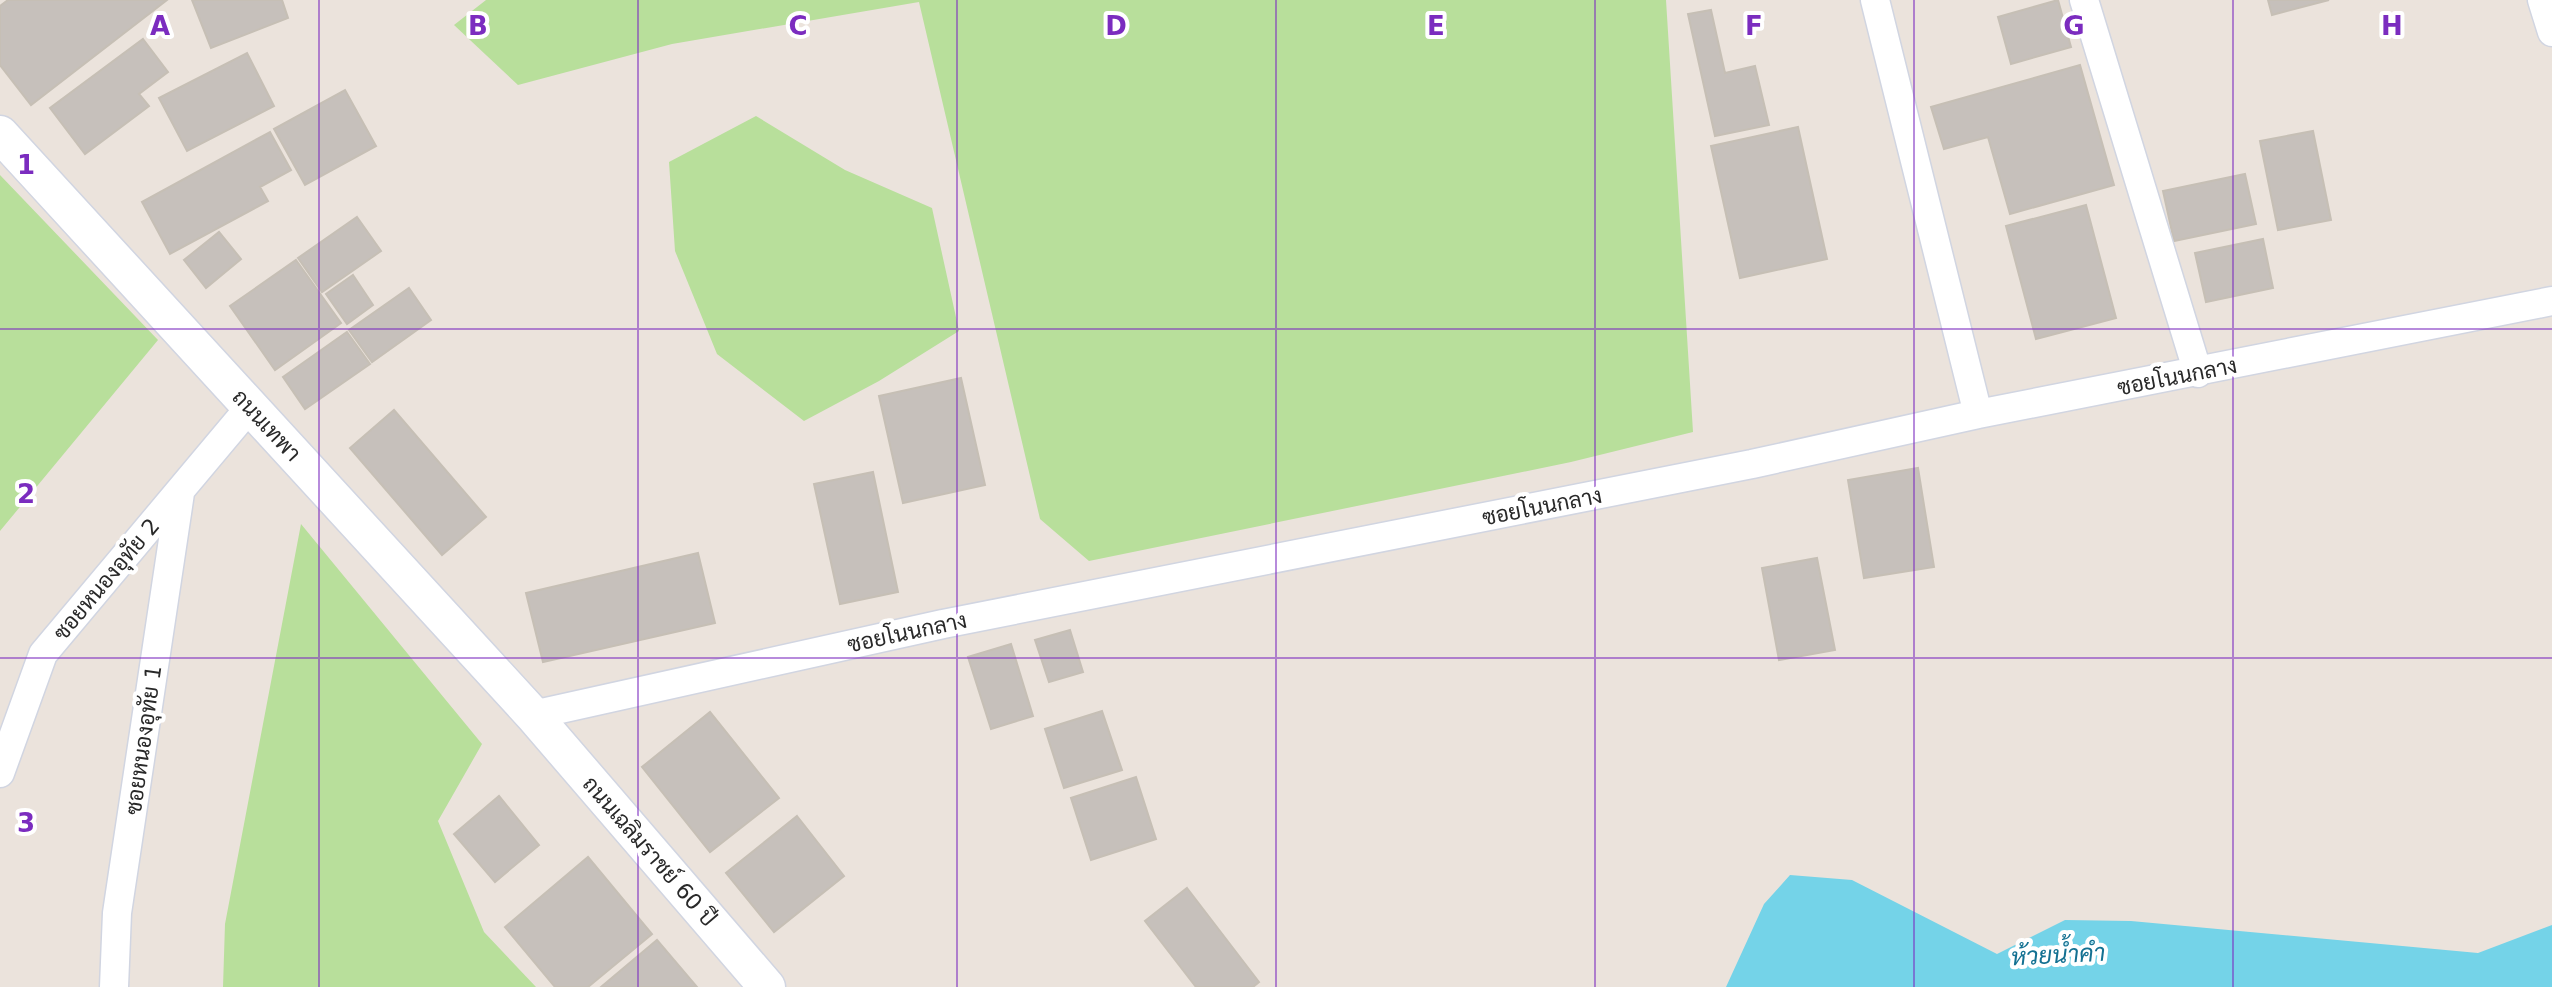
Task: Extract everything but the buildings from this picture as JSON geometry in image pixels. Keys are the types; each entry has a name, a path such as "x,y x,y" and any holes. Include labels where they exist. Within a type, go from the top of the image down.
{"street":[{"path":"1875,0 1978,414"},
{"path":"2084,0 2198,373"},
{"path":"2542,0 2552,32"},
{"name":"ถนนเทพา","path":"0,134 533,715"},
{"name":"ซอยโนนกลาง","path":"533,715 943,624 2552,301"},
{"name":"ซอยหนองอุทัย 2","path":"0,773 43,654 250,407"},
{"name":"ซอยหนองอุทัย 1","path":"114,987 117,913 180,493"},
{"name":"ถนนเฉลิมราชย์ 60 ปี","path":"533,715 767,987"}],"green space":[{"path":"486,0 1666,0 1693,432 1571,462 1089,561 1040,519 919,2 672,44 518,85 454,25"},
{"path":"756,116 845,170 932,208 959,331 879,381 804,421 717,354 675,251 669,162"},
{"path":"0,175 158,340 0,531"},
{"path":"301,524 482,744 438,821 484,932 536,987 223,987 225,924"}],"water":[{"name":"ห้วยน้ำคำ","path":"1790,875 1852,880 1997,954 2065,920 2131,921 2478,953 2552,925 2552,987 1726,987 1764,904"}]}
